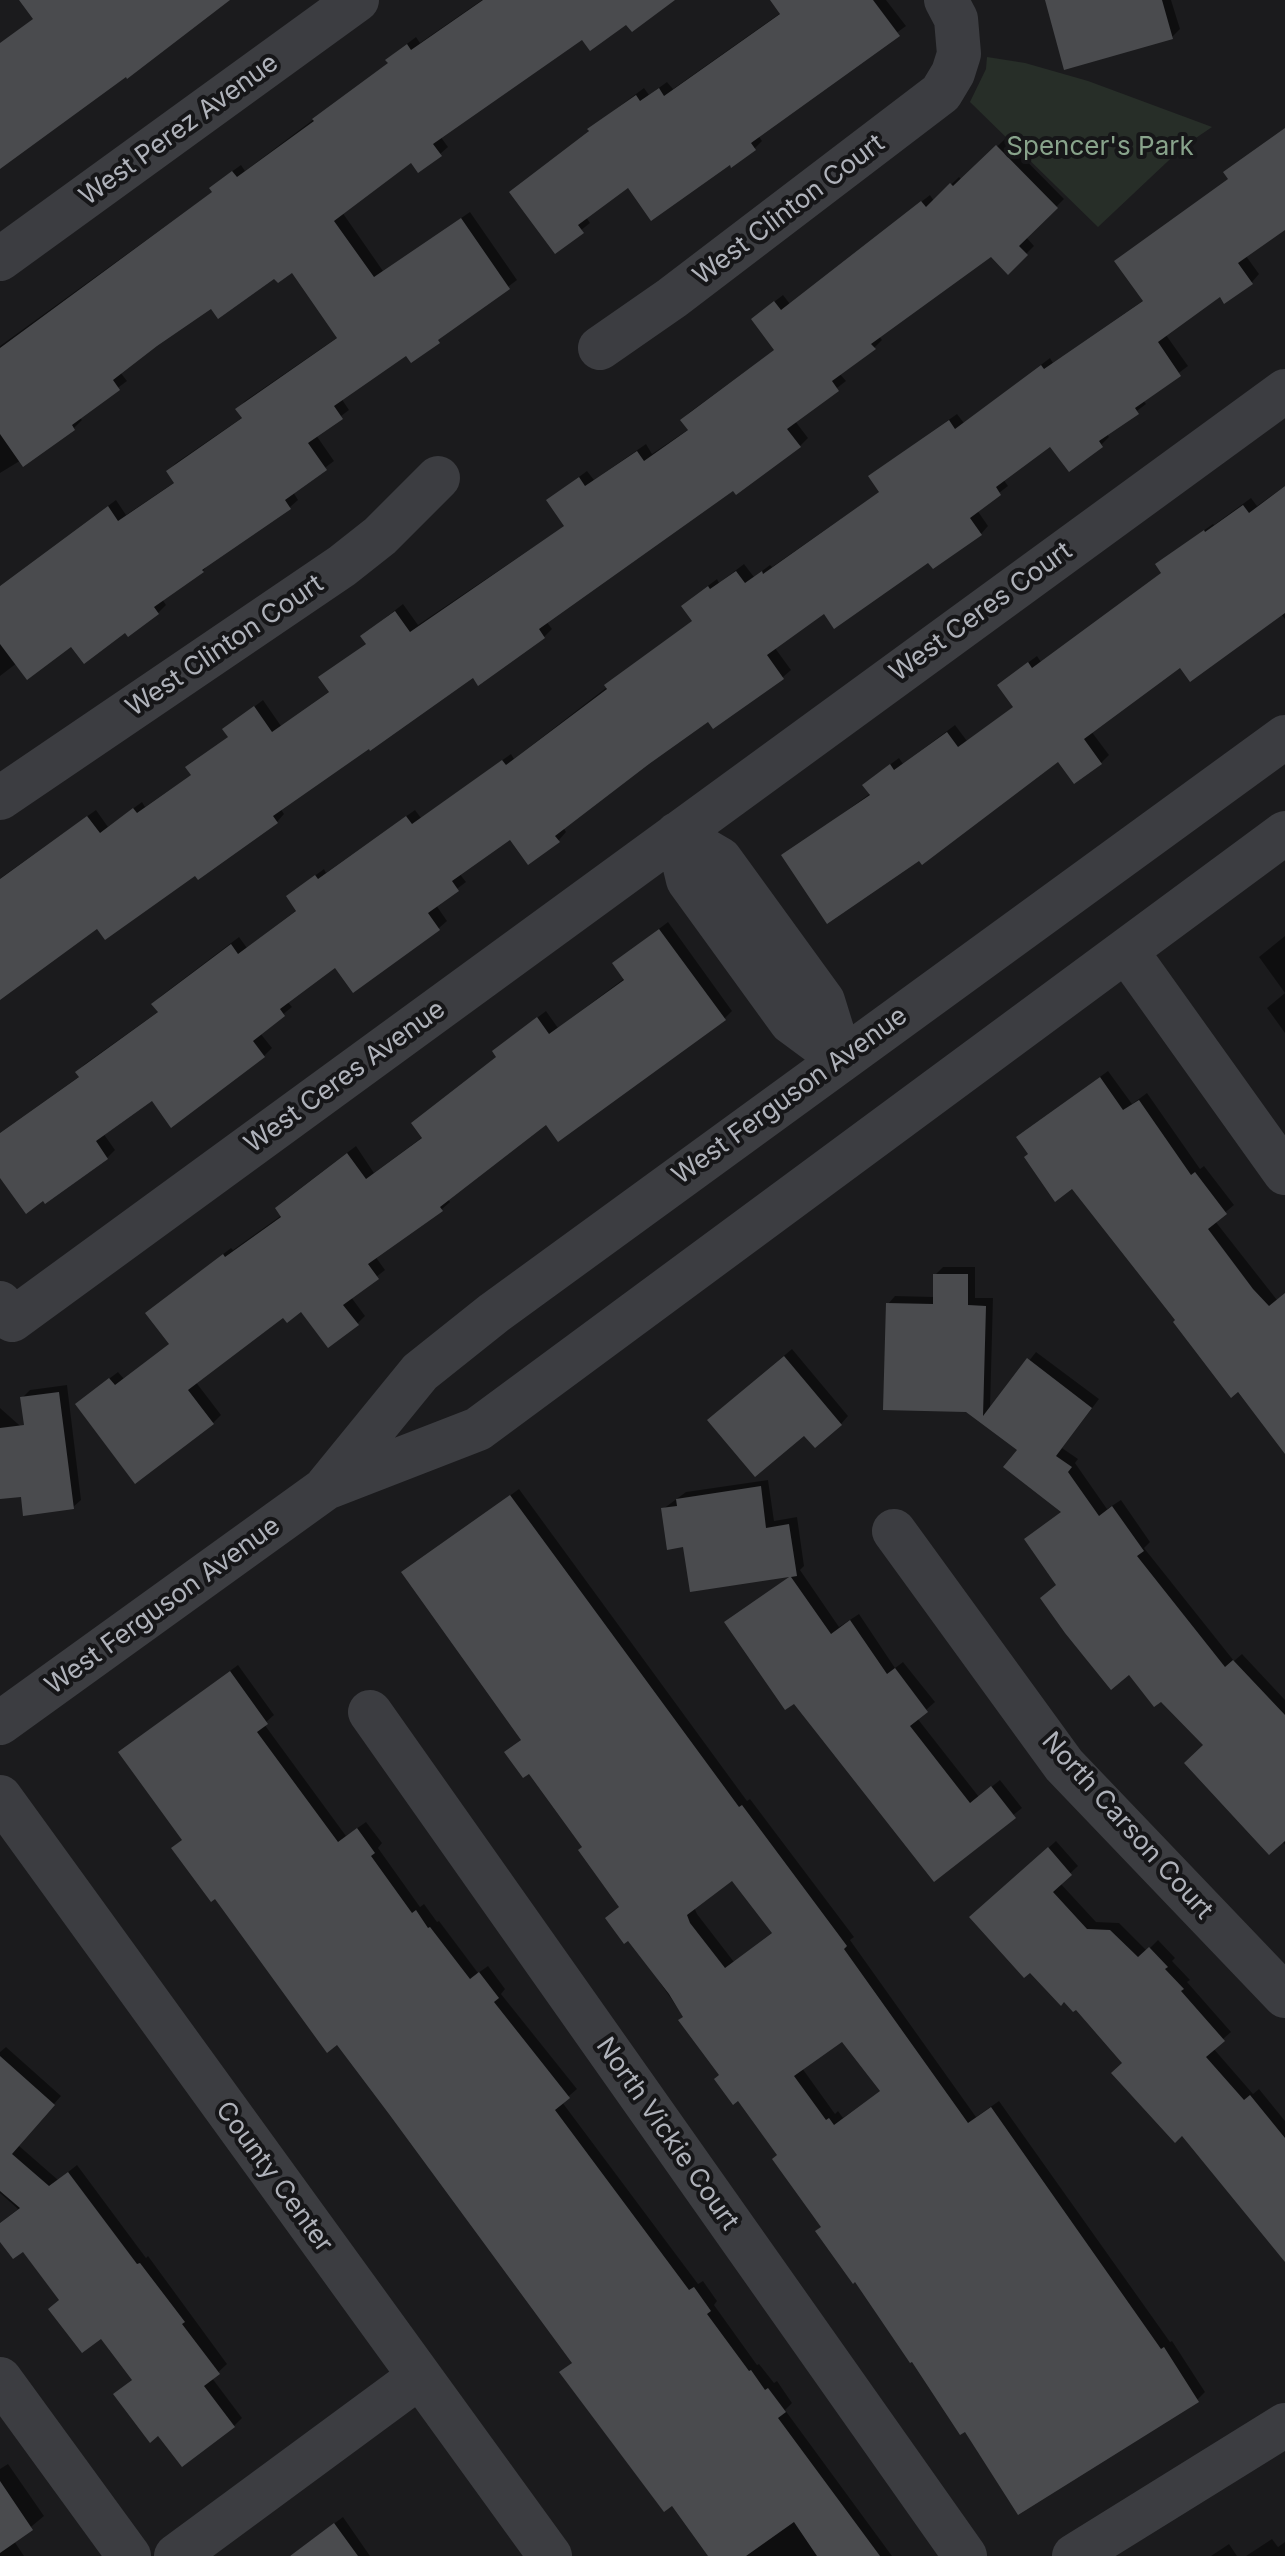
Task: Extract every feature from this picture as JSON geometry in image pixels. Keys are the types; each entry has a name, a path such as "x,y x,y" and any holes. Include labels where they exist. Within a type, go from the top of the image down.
{"street":[{"name":"West Perez Avenue","path":"0,259 357,0"},
{"name":"West Clinton Court","path":"600,348 672,298 941,93 953,73 959,54 956,19 946,0"},
{"name":"West Ceres Court","path":"677,834 1285,391"},
{"name":"West Clinton Court","path":"0,798 342,566 380,536 438,478"},
{"name":"West Ferguson Avenue","path":"326,1488 420,1372 494,1313 1285,737"},
{"name":"West Ferguson Avenue","path":"0,1723 326,1488 478,1429 1285,833"},
{"path":"677,834 720,859 729,871 823,1001 841,1059"},
{"name":"West Ceres Avenue","path":"6,1312 677,834"},
{"path":"1127,952 1285,1173"},
{"name":"North Carson Court","path":"894,1531 1064,1765 1285,1996"},
{"name":"North Vickie Court","path":"370,1712 965,2556"},
{"name":"County Center","path":"0,1797 550,2556"},
{"path":"176,2556 419,2377"},
{"path":"0,2379 129,2556"},
{"path":"1074,2556 1285,2425"}],"green space":[{"name":"Spencer's Park","path":"987,57 1025,63 1088,81 1212,127 1184,146 1098,227 970,102 986,69"}],"building":[{"path":"19,0 230,0 127,79 0,169 0,43 33,19"},
{"path":"483,0 675,0 632,32 626,25 590,51 582,40 433,144 442,156 418,173 411,163 334,221 374,277 461,218 510,289 411,363 406,356 334,406 343,419 308,443 327,470 285,500 291,509 154,607 159,614 128,637 125,633 84,664 71,647 27,680 0,644 0,586 108,506 118,521 174,483 166,471 242,418 235,409 337,338 292,273 278,283 274,279 218,319 211,309 157,346 113,380 120,390 72,425 75,430 23,467 0,434 0,348 212,192 209,188 232,171 237,177 314,121 312,119 388,63 385,60 407,44 411,50"},
{"path":"770,0 873,0 900,36 751,143 756,150 651,221 628,188 578,225 584,233 555,254 509,192 589,131 587,129 636,95 640,101 659,88 664,96 780,14"},
{"path":"1045,0 1162,0 1173,39 1064,70"},
{"path":"1285,128 1285,230 1238,263 1253,284 1224,304 1220,297 1158,342 1181,376 1135,408 1139,414 1099,441 1103,447 1069,472 1050,447 996,487 1001,495 970,518 982,535 933,569 928,563 834,629 824,614 767,655 784,679 713,729 708,722 649,764 555,836 560,842 528,865 510,840 452,881 459,891 428,913 440,930 353,993 335,968 280,1009 285,1016 253,1041 265,1057 171,1128 152,1101 96,1141 108,1159 26,1214 0,1178 0,1133 79,1077 75,1072 158,1012 151,1004 231,944 238,954 296,911 286,896 315,875 318,879 406,816 412,824 502,760 506,765 607,689 604,685 692,621 681,606 708,586 710,589 736,571 745,583 762,571 763,574 879,492 868,476 949,420 955,429 1041,365 1044,369 1143,301 1114,261 1228,179 1223,172"},
{"path":"996,145 1058,208 1019,246 1028,255 1008,275 991,257 871,344 876,349 832,381 839,391 787,429 801,447 736,495 733,491 539,629 545,638 478,686 473,678 273,816 278,823 198,880 195,876 105,940 97,929 0,1000 0,879 87,816 100,833 133,808 137,813 191,775 185,767 228,737 222,729 254,706 272,732 329,692 318,677 366,644 360,636 395,611 410,632 564,526 546,500 579,477 585,486 637,451 644,461 688,430 680,420 774,350 751,319 774,301 781,310 921,201 926,207"},
{"path":"1285,486 1285,613 1190,682 1180,668 1084,739 1102,764 1074,784 1058,762 922,865 919,861 827,924 781,855 870,795 862,785 890,764 894,770 947,732 958,747 1013,707 997,685 1028,662 1032,668 1161,573 1155,564 1204,530 1243,505 1249,513"},
{"path":"659,929 726,1020 558,1142 546,1125 440,1207 443,1211 368,1264 379,1279 343,1305 359,1325 328,1348 301,1312 287,1323 283,1318 188,1390 214,1424 135,1484 75,1404 109,1378 115,1385 169,1344 145,1313 223,1254 225,1257 281,1217 275,1208 347,1153 366,1179 422,1138 411,1123 496,1057 492,1051 537,1017 549,1034 624,980 612,963"},
{"path":"1100,1077 1123,1110 1139,1100 1191,1175 1195,1172 1227,1214 1208,1229 1253,1289 1269,1306 1285,1293 1285,1454 1238,1392 1231,1398 1173,1322 1175,1320 1072,1189 1055,1202 1024,1157 1028,1154 1016,1137"},
{"path":"933,1274 968,1274 968,1305 986,1306 983,1416 1027,1358 1092,1408 1056,1456 1072,1467 1068,1472 1099,1516 1112,1506 1144,1551 1137,1556 1225,1667 1233,1660 1285,1715 1285,1841 1269,1855 1184,1763 1203,1745 1161,1702 1154,1707 1129,1675 1111,1690 1040,1598 1056,1585 1024,1539 1061,1512 1003,1467 1017,1450 966,1412 883,1410 886,1303 933,1304"},
{"path":"784,1356 842,1425 815,1448 804,1436 755,1477 707,1420"},
{"path":"59,1392 74,1509 23,1516 21,1497 0,1499 0,1428 24,1425 20,1397"},
{"path":"761,1486 766,1528 789,1524 797,1576 791,1577 831,1634 850,1620 887,1674 895,1668 928,1712 910,1726 970,1803 991,1786 1016,1818 934,1882 794,1704 785,1710 724,1622 789,1577 690,1592 683,1547 667,1550 661,1508 677,1506 676,1499"},
{"path":"510,1495 739,1807 742,1805 847,1946 844,1949 968,2123 991,2107 1161,2349 1164,2347 1199,2402 1018,2515 965,2432 960,2435 912,2362 815,2231 821,2227 772,2159 777,2155 738,2101 733,2105 714,2079 719,2075 678,2020 683,2017 669,1994 628,1941 624,1944 605,1918 619,1907 578,1850 582,1847 529,1774 523,1778 504,1752 521,1740 401,1572","holes":["732,1881 772,1933 725,1968 687,1915","842,2042 880,2091 834,2125 829,2118 826,2120 794,2076"]},
{"path":"230,1671 268,1724 257,1732 338,1842 357,1828 375,1853 371,1856 412,1913 416,1910 470,1979 479,1972 499,1998 494,2002 570,2098 555,2110 689,2290 694,2287 711,2311 707,2314 749,2371 765,2390 768,2388 786,2412 778,2418 880,2556 817,2556 794,2522 746,2556 708,2556 672,2506 664,2512 559,2372 572,2363 337,2045 327,2053 215,1899 211,1902 171,1848 182,1840 118,1752"},
{"path":"1048,1847 1072,1875 1053,1892 1087,1929 1110,1930 1138,1957 1149,1947 1168,1967 1165,1969 1184,1989 1181,1991 1225,2041 1206,2057 1244,2100 1250,2095 1285,2138 1285,2262 1182,2136 1175,2143 1111,2073 1122,2063 1076,2010 1073,2012 1064,2002 1061,2006 1030,1973 1024,1978 969,1917"},
{"path":"0,2056 55,2105 12,2154 49,2186 68,2172 185,2322 182,2324 220,2374 204,2386 235,2427 182,2467 158,2436 150,2443 113,2394 132,2380 101,2339 82,2353 48,2309 59,2300 23,2252 13,2259 0,2242 0,2223 20,2208 0,2191"},
{"path":"0,2481 33,2530 0,2553"},
{"path":"334,2523 358,2556 290,2556"}]}
